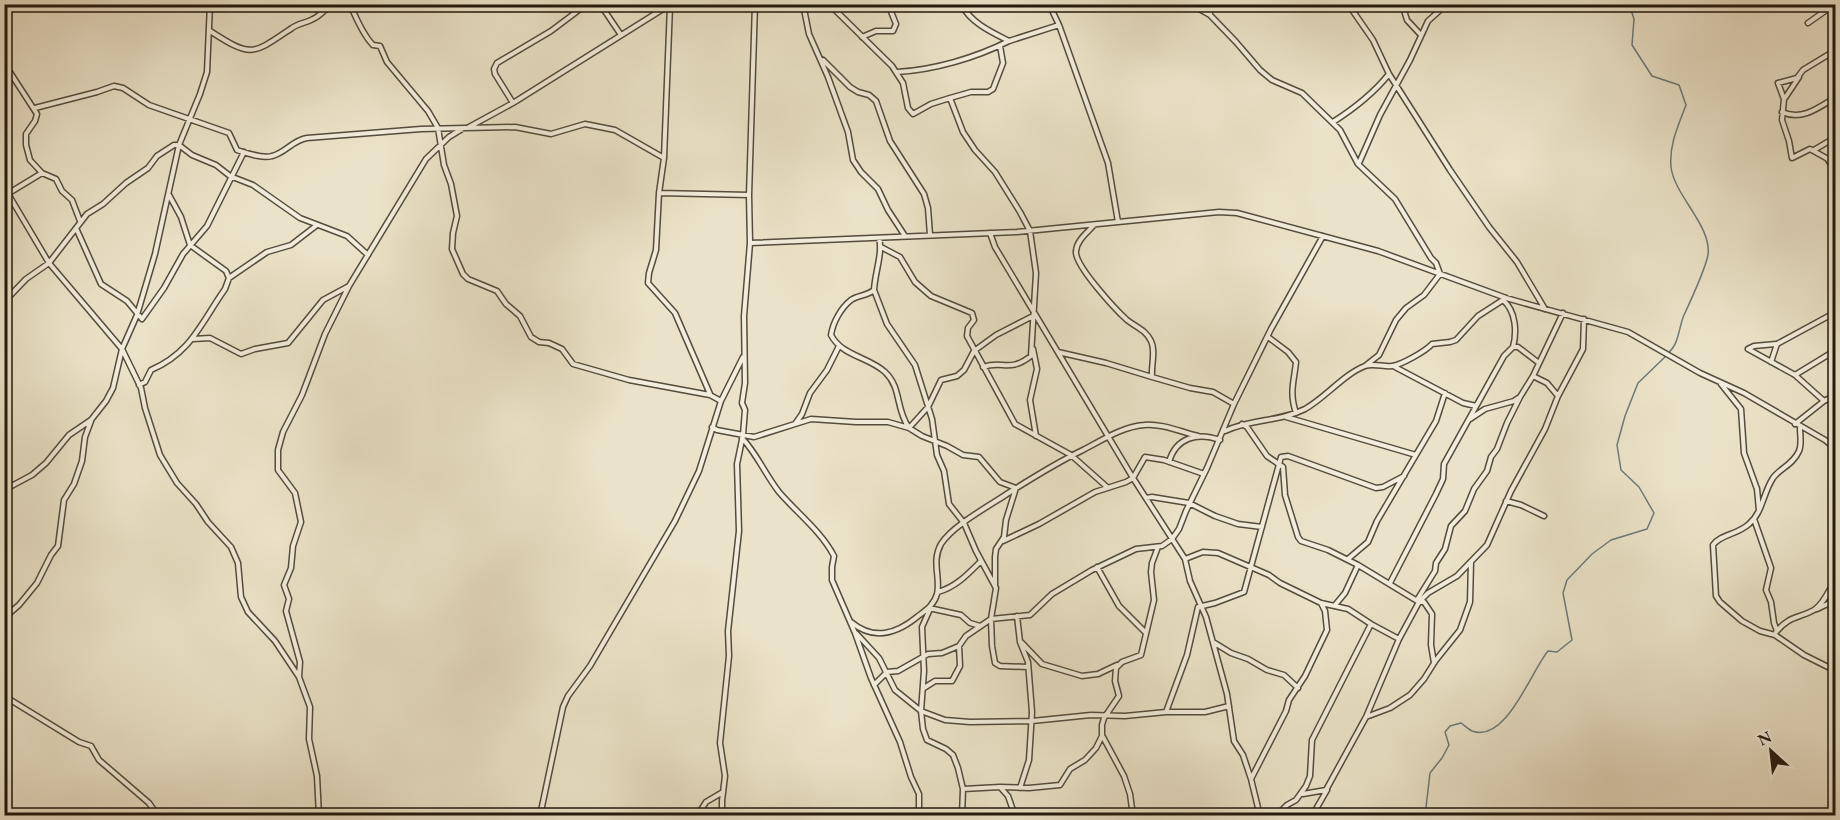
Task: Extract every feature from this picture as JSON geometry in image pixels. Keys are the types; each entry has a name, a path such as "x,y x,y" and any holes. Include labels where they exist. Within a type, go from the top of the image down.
{"street":[{"path":"4,490 38,470 69,435 91,420 106,402 113,388 122,349 137,315 155,254 179,145 191,119 207,72 210,4"},
{"path":"210,31 234,46 253,51 264,47 301,23 316,18 331,4"},
{"path":"350,4 371,44 380,45 387,62 428,111 438,128 457,216 452,249 458,266 468,279 497,291 506,304 520,315 531,337 536,341 549,343 562,349 573,364 629,380 710,395 721,401"},
{"path":"513,103 495,74 494,69 497,63 551,31 587,4"},
{"path":"600,4 621,35"},
{"path":"722,816 725,769 720,743 729,656 728,631 739,531 737,464 745,410 742,403 745,383 743,356 750,243 749,195 755,4"},
{"path":"802,4 809,34 848,132 853,160 878,189 905,236"},
{"path":"829,4 897,72 903,83 908,108 913,114 931,104 950,98 988,92 993,88 1003,63 1000,46"},
{"path":"862,37 876,32 893,31 896,24 888,4"},
{"path":"961,4 965,12 978,24 1009,41"},
{"path":"1049,4 1059,25 1107,163 1118,222"},
{"path":"1190,4 1209,15 1224,28 1272,80 1302,93 1333,122 1340,130 1358,164 1395,199 1436,263 1440,274"},
{"path":"1209,15 1210,4"},
{"path":"1348,4 1373,40 1389,74 1463,191 1516,262 1545,309"},
{"path":"1402,4 1407,20 1420,34"},
{"path":"1358,164 1380,115 1410,60 1420,34 1428,21 1447,4"},
{"path":"1808,23 1835,4"},
{"path":"299,677 300,662 286,612 289,599 284,585 291,568 293,546 300,522 296,493 278,470 278,450 283,432 302,395 325,334 349,286 414,177 449,137 513,103 671,5"},
{"path":"671,5 664,158 659,193 656,250 648,280 675,313 710,395"},
{"path":"897,72 915,71 947,63 1059,25"},
{"path":"1836,50 1803,70 1797,78 1778,83 1784,99 1782,120 1790,141 1792,158 1808,150 1814,150 1836,137"},
{"path":"820,58 850,87 869,95 876,101 890,141 924,194 928,208 930,235"},
{"path":"4,63 37,114 26,131 26,145 32,163 42,173 56,179 72,200 80,222"},
{"path":"1784,99 1796,84 1803,70"},
{"path":"1333,122 1360,104 1389,74"},
{"path":"35,108 114,86 123,88 149,105 229,133 237,150 269,157 302,139 438,128 515,127 548,134 581,124 615,130 664,158"},
{"path":"1782,112 1794,116 1803,115 1836,97"},
{"path":"950,98 963,132 975,150 995,172 1030,231 1035,273 1031,337 1037,369 1030,394 1030,406 1036,436"},
{"path":"4,302 26,279 49,263 87,214 148,168 171,146 179,145 192,155 216,165 230,176 253,185 288,211 346,236 368,255"},
{"path":"1814,150 1836,161"},
{"path":"76,228 101,284 127,301 142,319 190,245 207,226 244,152"},
{"path":"1828,159 1836,172"},
{"path":"9,193 42,173"},
{"path":"4,187 49,263 122,349 139,385 160,455 177,483 231,547 238,563 241,597 248,612 275,641 299,677 309,700 309,739 317,776 319,816"},
{"path":"659,193 749,195"},
{"path":"169,195 181,218 190,245 223,268 229,278"},
{"path":"750,243 1030,231 1219,212 1256,218 1378,251 1505,299 1628,332 1744,393 1836,449"},
{"path":"139,385 145,382 151,370 181,353 193,339 225,289 229,278 267,252 291,245 318,225"},
{"path":"1094,225 1080,240 1076,258 1090,280 1128,320 1150,338 1154,347 1152,377"},
{"path":"990,233 995,247 1033,313 1185,559 1190,581 1202,606 1225,684 1234,741 1243,755 1260,816"},
{"path":"874,685 887,672 898,671 922,656 942,653 958,646 966,636 991,619 1030,615 1052,594 1097,567 1140,547 1158,547 1172,539 1179,529 1220,440 1234,404 1323,236"},
{"path":"879,238 882,247 875,269 874,290 887,324 915,365 932,419 934,443 944,471 949,504 964,523 996,588"},
{"path":"882,247 900,257 915,282 931,296 972,313 974,320 968,328 967,336 1015,424 1071,455 1107,487"},
{"path":"1224,431 1242,424 1296,413 1316,402 1328,390 1379,355 1399,317 1406,308 1424,295 1440,274"},
{"path":"193,339 210,338 241,354 255,349 283,345 292,340 323,300 349,286"},
{"path":"874,290 851,300 838,315 831,335 839,346 885,372 898,392 899,408 909,428"},
{"path":"1390,584 1443,479 1444,464 1503,357 1513,348 1516,336 1511,309 1505,299"},
{"path":"1365,366 1395,366 1426,350 1431,344 1456,340 1478,316 1505,299"},
{"path":"1824,401 1795,375 1748,350 1754,346 1777,344 1836,312"},
{"path":"909,428 928,407 938,384 945,378 955,377 964,370 974,351 1033,313"},
{"path":"1312,816 1366,717 1399,639 1435,571 1451,526 1465,511 1474,489 1487,471 1507,423 1533,376 1563,313"},
{"path":"1418,601 1457,576 1487,545 1506,501 1545,429 1558,396 1583,349 1584,319"},
{"path":"1268,337 1288,352 1296,362 1291,389 1296,413"},
{"path":"1771,362 1777,344"},
{"path":"795,424 812,390 827,370 839,346"},
{"path":"1513,348 1524,350 1539,363"},
{"path":"983,367 994,364 1003,367 1016,366 1030,356 1032,349"},
{"path":"1795,375 1836,350"},
{"path":"1058,352 1106,363 1190,388 1213,392 1234,404"},
{"path":"540,816 563,706 590,666 675,521 699,471 721,401 743,356"},
{"path":"1395,366 1463,403 1476,406"},
{"path":"1533,376 1547,383 1558,396"},
{"path":"1718,381 1741,409 1744,453 1757,489 1760,511"},
{"path":"1348,559 1368,542 1369,536 1436,421 1445,393"},
{"path":"1798,426 1824,401 1836,395"},
{"path":"1469,419 1485,409 1514,401 1520,397"},
{"path":"1285,416 1416,455"},
{"path":"712,427 742,436 754,437 811,419 888,422 909,428 934,443 947,446 963,455 979,457 1000,482 1016,488"},
{"path":"4,618 37,583 58,546 64,500 74,484 82,461 85,436 91,420"},
{"path":"1242,424 1267,456 1283,467 1285,495 1301,541 1348,559 1418,601 1424,602 1431,614 1431,645 1434,663"},
{"path":"962,816 963,789 958,768 953,756 946,749 927,740 924,735 921,711 922,627 938,592 936,568 939,550 950,535 964,523 1016,488 1071,455 1118,432 1145,425 1155,425 1220,440"},
{"path":"1798,426 1801,443 1798,453 1789,465 1772,480 1760,511 1754,519 1735,534 1719,538 1713,545 1716,596 1742,621 1760,631 1776,633 1804,655 1836,669"},
{"path":"742,436 778,490 826,542 834,556 831,567 832,580 851,622 874,685 900,742 911,777 920,794 920,816"},
{"path":"1169,462 1174,448 1198,436"},
{"path":"1831,445 1836,458"},
{"path":"1166,712 1187,655 1197,608 1244,592 1281,457 1288,456 1376,488 1383,487 1404,476"},
{"path":"1002,541 1039,524 1095,492 1121,485 1133,478 1145,457 1169,462 1204,474"},
{"path":"1016,488 1002,541 994,557 996,588 991,619 992,646 996,665 1028,667"},
{"path":"1146,498 1189,503 1228,521 1262,526"},
{"path":"1506,501 1544,516"},
{"path":"1754,519 1771,568 1766,590 1771,602 1776,633"},
{"path":"1020,642 1042,664 1082,676 1098,674 1141,655 1154,600 1151,572 1158,547"},
{"path":"1185,559 1203,552 1211,552 1250,567 1321,603 1348,609 1399,639"},
{"path":"938,592 960,581 981,561"},
{"path":"1366,717 1390,708 1410,695 1460,630 1470,602 1471,562"},
{"path":"1335,606 1345,593 1358,565"},
{"path":"1097,567 1119,606 1146,634"},
{"path":"1816,609 1836,578"},
{"path":"1776,633 1791,618 1836,600"},
{"path":"1251,779 1281,720 1288,700 1298,688 1327,630 1326,611 1321,603"},
{"path":"851,622 865,631 886,633 907,626 929,609 961,615 970,623 981,627"},
{"path":"1017,616 1020,642 1028,667 1032,721 1028,768 1020,788"},
{"path":"1276,816 1302,794 1310,776 1312,740 1371,624"},
{"path":"855,633 871,648 887,672 894,690 921,711 945,720 1032,721 1091,715 1205,712 1229,706"},
{"path":"1212,641 1231,653 1248,659 1267,670 1284,675 1298,688"},
{"path":"923,688 935,681 952,681 960,666 958,646"},
{"path":"1118,664 1115,681 1119,696 1102,724 1102,736 1124,776 1130,794 1133,816"},
{"path":"4,696 64,734 91,746 99,760 149,803 158,816"},
{"path":"963,789 1060,785 1073,766 1091,754 1102,736"},
{"path":"1000,787 1008,796 1015,816"},
{"path":"1302,794 1318,793 1327,789"},
{"path":"697,816 706,802 723,792"}],"waterway":[{"path":"1629,4 1634,19 1632,45 1652,76 1679,85 1686,105 1673,143 1671,167 1674,178 1699,222 1708,244 1704,269 1684,315 1677,340 1669,352"},
{"path":"1425,816 1430,773 1449,745 1445,732 1450,726 1461,723 1472,731 1484,732 1496,727 1507,717 1548,651 1557,652 1572,640 1563,593 1567,580 1592,554 1611,540 1647,529 1654,513 1639,487 1621,470 1617,445 1638,383 1666,356"}]}
